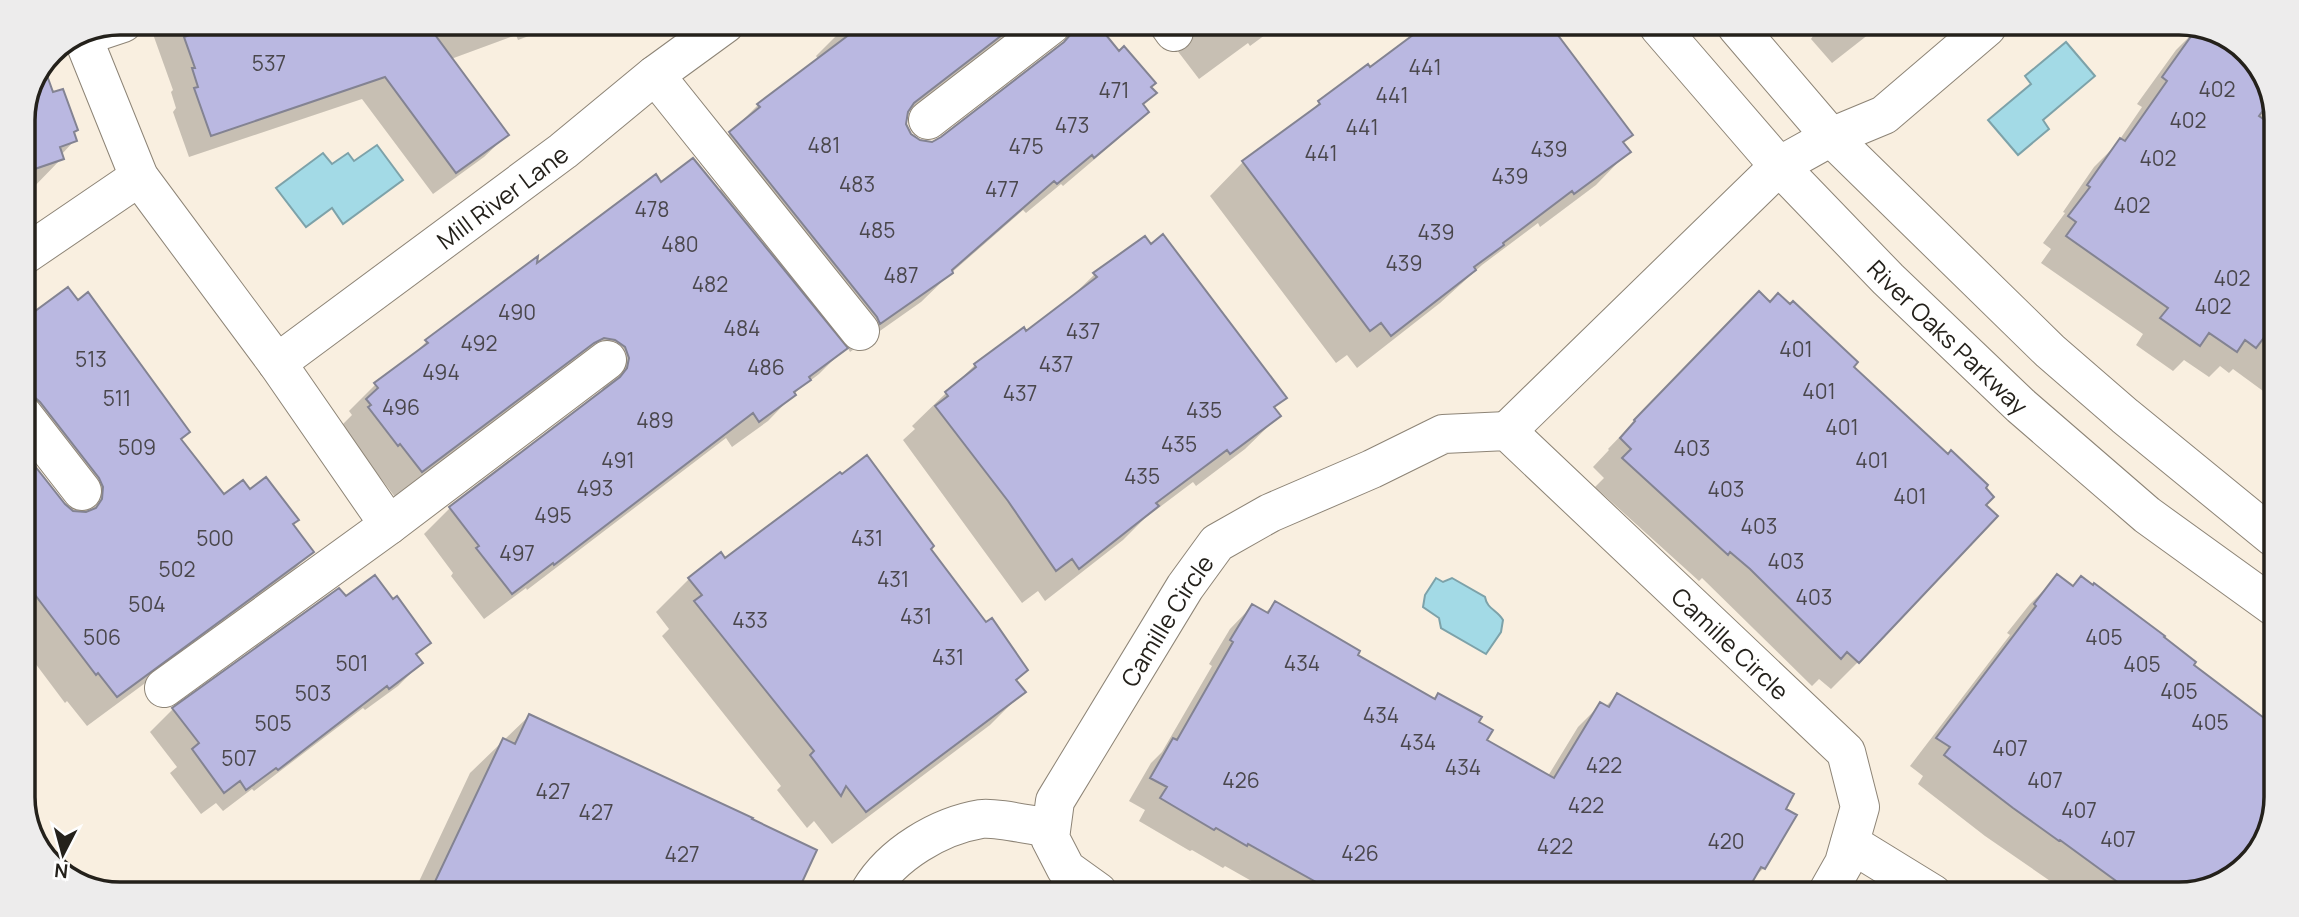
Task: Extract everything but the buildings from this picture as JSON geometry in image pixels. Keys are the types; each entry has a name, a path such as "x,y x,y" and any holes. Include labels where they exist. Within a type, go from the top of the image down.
{"street":[{"name":"Mill River Lane","path":"277,363 563,151 655,75 710,35"},
{"path":"928,121 1038,35"},
{"name":"River Oaks Parkway","path":"1666,35 1779,166 1888,279 2021,406 2147,515 2264,600"},
{"path":"1744,35 1831,137 2050,351 2124,416 2264,530"},
{"path":"1507,431 1779,166 1831,137 1884,115 1978,35"},
{"path":"85,42 139,177 277,363 389,525"},
{"path":"655,75 860,331"},
{"path":"35,248 139,177"},
{"path":"164,688 389,525 607,360"},
{"path":"35,430 82,491"},
{"name":"Camille Circle","path":"1051,828 1055,801 1185,587 1217,543 1270,513 1372,469 1443,434 1507,431 1846,752 1860,807 1844,863 1833,882"},
{"path":"875,882 905,851 943,832 983,819 1051,828 1050,838 1066,869 1085,882"},
{"path":"1850,843 1913,882"}],"water":[{"path":"2066,42 2095,76 2043,120 2049,129 2018,155 1988,120 2031,84 2025,76"},
{"path":"377,145 403,180 343,224 332,208 306,227 276,188 323,153 332,164 348,153 354,161"},
{"path":"1436,578 1443,582 1452,578 1485,597 1503,620 1501,632 1486,654 1441,628 1439,618 1423,607 1425,595"}]}
